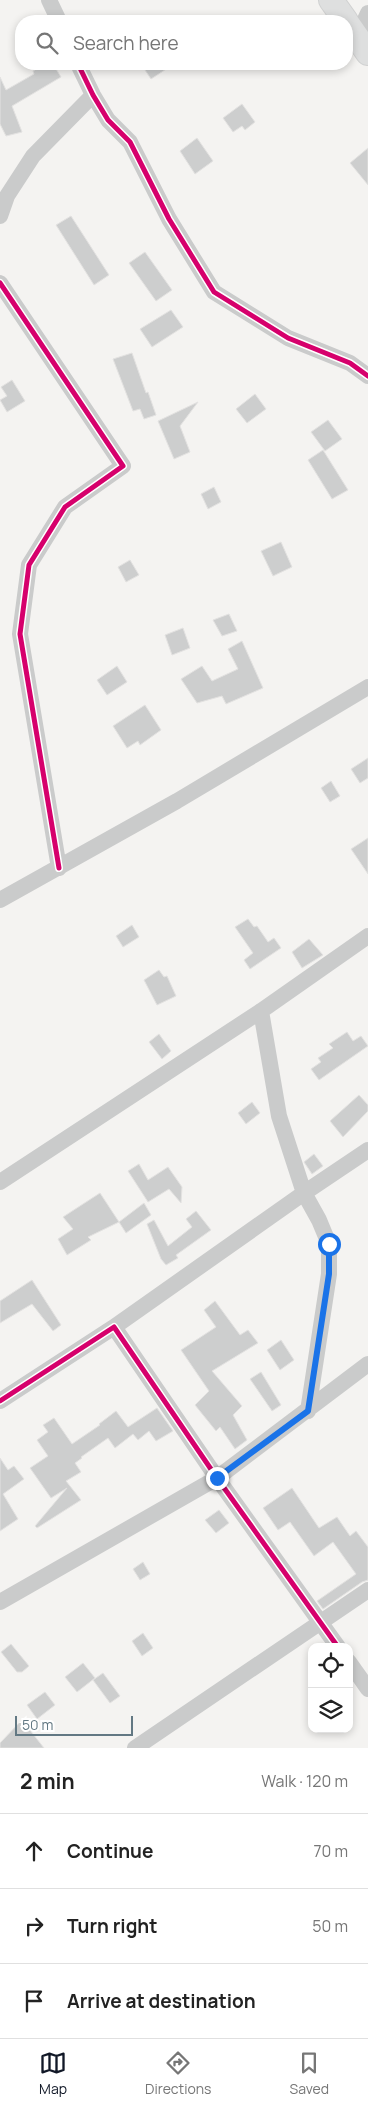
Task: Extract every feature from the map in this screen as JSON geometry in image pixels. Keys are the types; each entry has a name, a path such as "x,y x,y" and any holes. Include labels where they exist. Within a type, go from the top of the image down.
{"street":[{"path":"49,0 56,15"},
{"path":"330,0 341,15"},
{"path":"354,34 368,13"},
{"path":"81,70 108,120 130,142 170,219 214,292 288,338 350,363 368,376"},
{"path":"0,216 8,196 33,156 93,95"},
{"path":"0,283 123,466 66,507 29,565 20,634 59,868"},
{"path":"0,900 177,801 368,687"},
{"path":"0,1182 261,1011 368,936"},
{"path":"261,1011 279,1116 304,1193 319,1220 329,1244 329,1274 308,1411"},
{"path":"0,1401 114,1327 368,1150"},
{"path":"114,1327 217,1478 335,1643"},
{"path":"0,1602 217,1478 368,1364"},
{"path":"136,1748 368,1590"},
{"path":"353,1668 368,1689"}],"building":[{"path":"57,70 61,77 12,106 22,132 6,136 0,124 0,77 6,90 34,74 33,71"},
{"path":"145,70 165,70 151,79"},
{"path":"242,104 255,122 245,130 242,126 233,132 223,118"},
{"path":"197,138 213,161 195,174 180,151"},
{"path":"368,148 368,185 350,163"},
{"path":"71,216 109,275 94,285 56,225"},
{"path":"145,252 172,290 156,301 129,263"},
{"path":"171,310 183,327 152,347 140,329"},
{"path":"132,353 156,415 144,419 140,409 133,411 113,359"},
{"path":"12,380 25,401 7,412 0,400 7,396 1,387"},
{"path":"255,394 266,409 247,423 236,409"},
{"path":"198,402 180,426 190,452 174,459 158,421"},
{"path":"328,420 342,439 325,451 311,432"},
{"path":"323,450 348,490 332,499 308,460"},
{"path":"214,487 221,502 208,509 201,494"},
{"path":"281,542 292,567 273,576 261,551"},
{"path":"130,560 139,575 126,582 118,567"},
{"path":"229,614 237,631 222,636 213,620"},
{"path":"183,628 190,648 172,655 165,635"},
{"path":"242,641 263,688 226,704 222,696 197,703 181,679 202,666 212,681 238,669 228,649"},
{"path":"117,666 127,682 107,695 97,680"},
{"path":"145,705 161,730 140,745 138,741 127,748 113,726"},
{"path":"368,758 368,778 360,783 351,769"},
{"path":"331,781 340,796 330,802 321,788"},
{"path":"368,838 368,874 351,849"},
{"path":"248,919 254,927 257,926 268,942 274,938 281,948 250,969 244,960 253,953 235,927"},
{"path":"132,925 139,937 123,947 116,936"},
{"path":"309,939 323,955 302,968 292,952"},
{"path":"159,970 164,977 167,976 176,996 157,1005 144,980"},
{"path":"347,1032 353,1041 361,1036 368,1046 319,1080 311,1069 321,1062 318,1058 333,1048 329,1044"},
{"path":"159,1034 171,1051 162,1059 149,1042"},
{"path":"359,1095 368,1105 368,1111 343,1137 330,1121"},
{"path":"252,1102 260,1113 246,1124 238,1113"},
{"path":"314,1154 323,1166 312,1174 304,1162"},
{"path":"139,1164 148,1180 168,1167 182,1187 181,1203 169,1189 148,1202 128,1171"},
{"path":"100,1193 119,1222 88,1237 91,1240 67,1255 58,1239 73,1229 63,1217"},
{"path":"144,1203 151,1215 126,1233 119,1222"},
{"path":"196,1211 211,1230 176,1255 178,1258 166,1265 161,1259 147,1224 154,1220 168,1246 192,1227 186,1219"},
{"path":"32,1280 61,1325 53,1331 32,1304 0,1323 0,1301"},
{"path":"215,1301 240,1335 248,1330 258,1343 212,1371 242,1406 233,1415 247,1440 235,1449 220,1427 216,1431 195,1405 209,1391 181,1350 216,1327 204,1310"},
{"path":"281,1340 294,1360 280,1370 267,1350"},
{"path":"261,1372 281,1405 272,1411 250,1379"},
{"path":"157,1408 173,1431 156,1441 149,1431 138,1440 133,1434 115,1448 108,1438 75,1463 81,1472 66,1481 81,1500 37,1528 35,1526 67,1488 51,1498 30,1468 48,1456 37,1440 48,1432 43,1425 54,1418 72,1444 100,1425 116,1411 128,1427"},
{"path":"0,1458 8,1470 14,1466 24,1479 3,1494 18,1519 0,1531"},
{"path":"292,1488 319,1528 337,1517 350,1536 356,1531 368,1547 368,1580 362,1582 323,1609 317,1601 356,1574 333,1542 314,1556 290,1522 278,1530 263,1508"},
{"path":"219,1510 229,1523 216,1533 205,1520"},
{"path":"143,1562 150,1574 140,1580 133,1569"},
{"path":"143,1633 153,1648 142,1656 132,1641"},
{"path":"11,1644 29,1666 22,1672 17,1672 1,1652"},
{"path":"83,1663 95,1678 77,1692 65,1677"},
{"path":"103,1673 120,1696 110,1703 93,1680"},
{"path":"45,1692 55,1705 37,1719 27,1705"},
{"path":"22,1720 44,1748 0,1748 0,1743"}],"cycle path":[{"path":"81,70 108,120 130,142 169,219 214,292 288,338 350,363 368,376"},
{"path":"0,283 123,466 65,507 29,565 20,634 59,868"},
{"path":"0,1401 114,1327 217,1478 335,1643"}],"route":[{"path":"217,1478 308,1411 329,1274 329,1244"}]}
